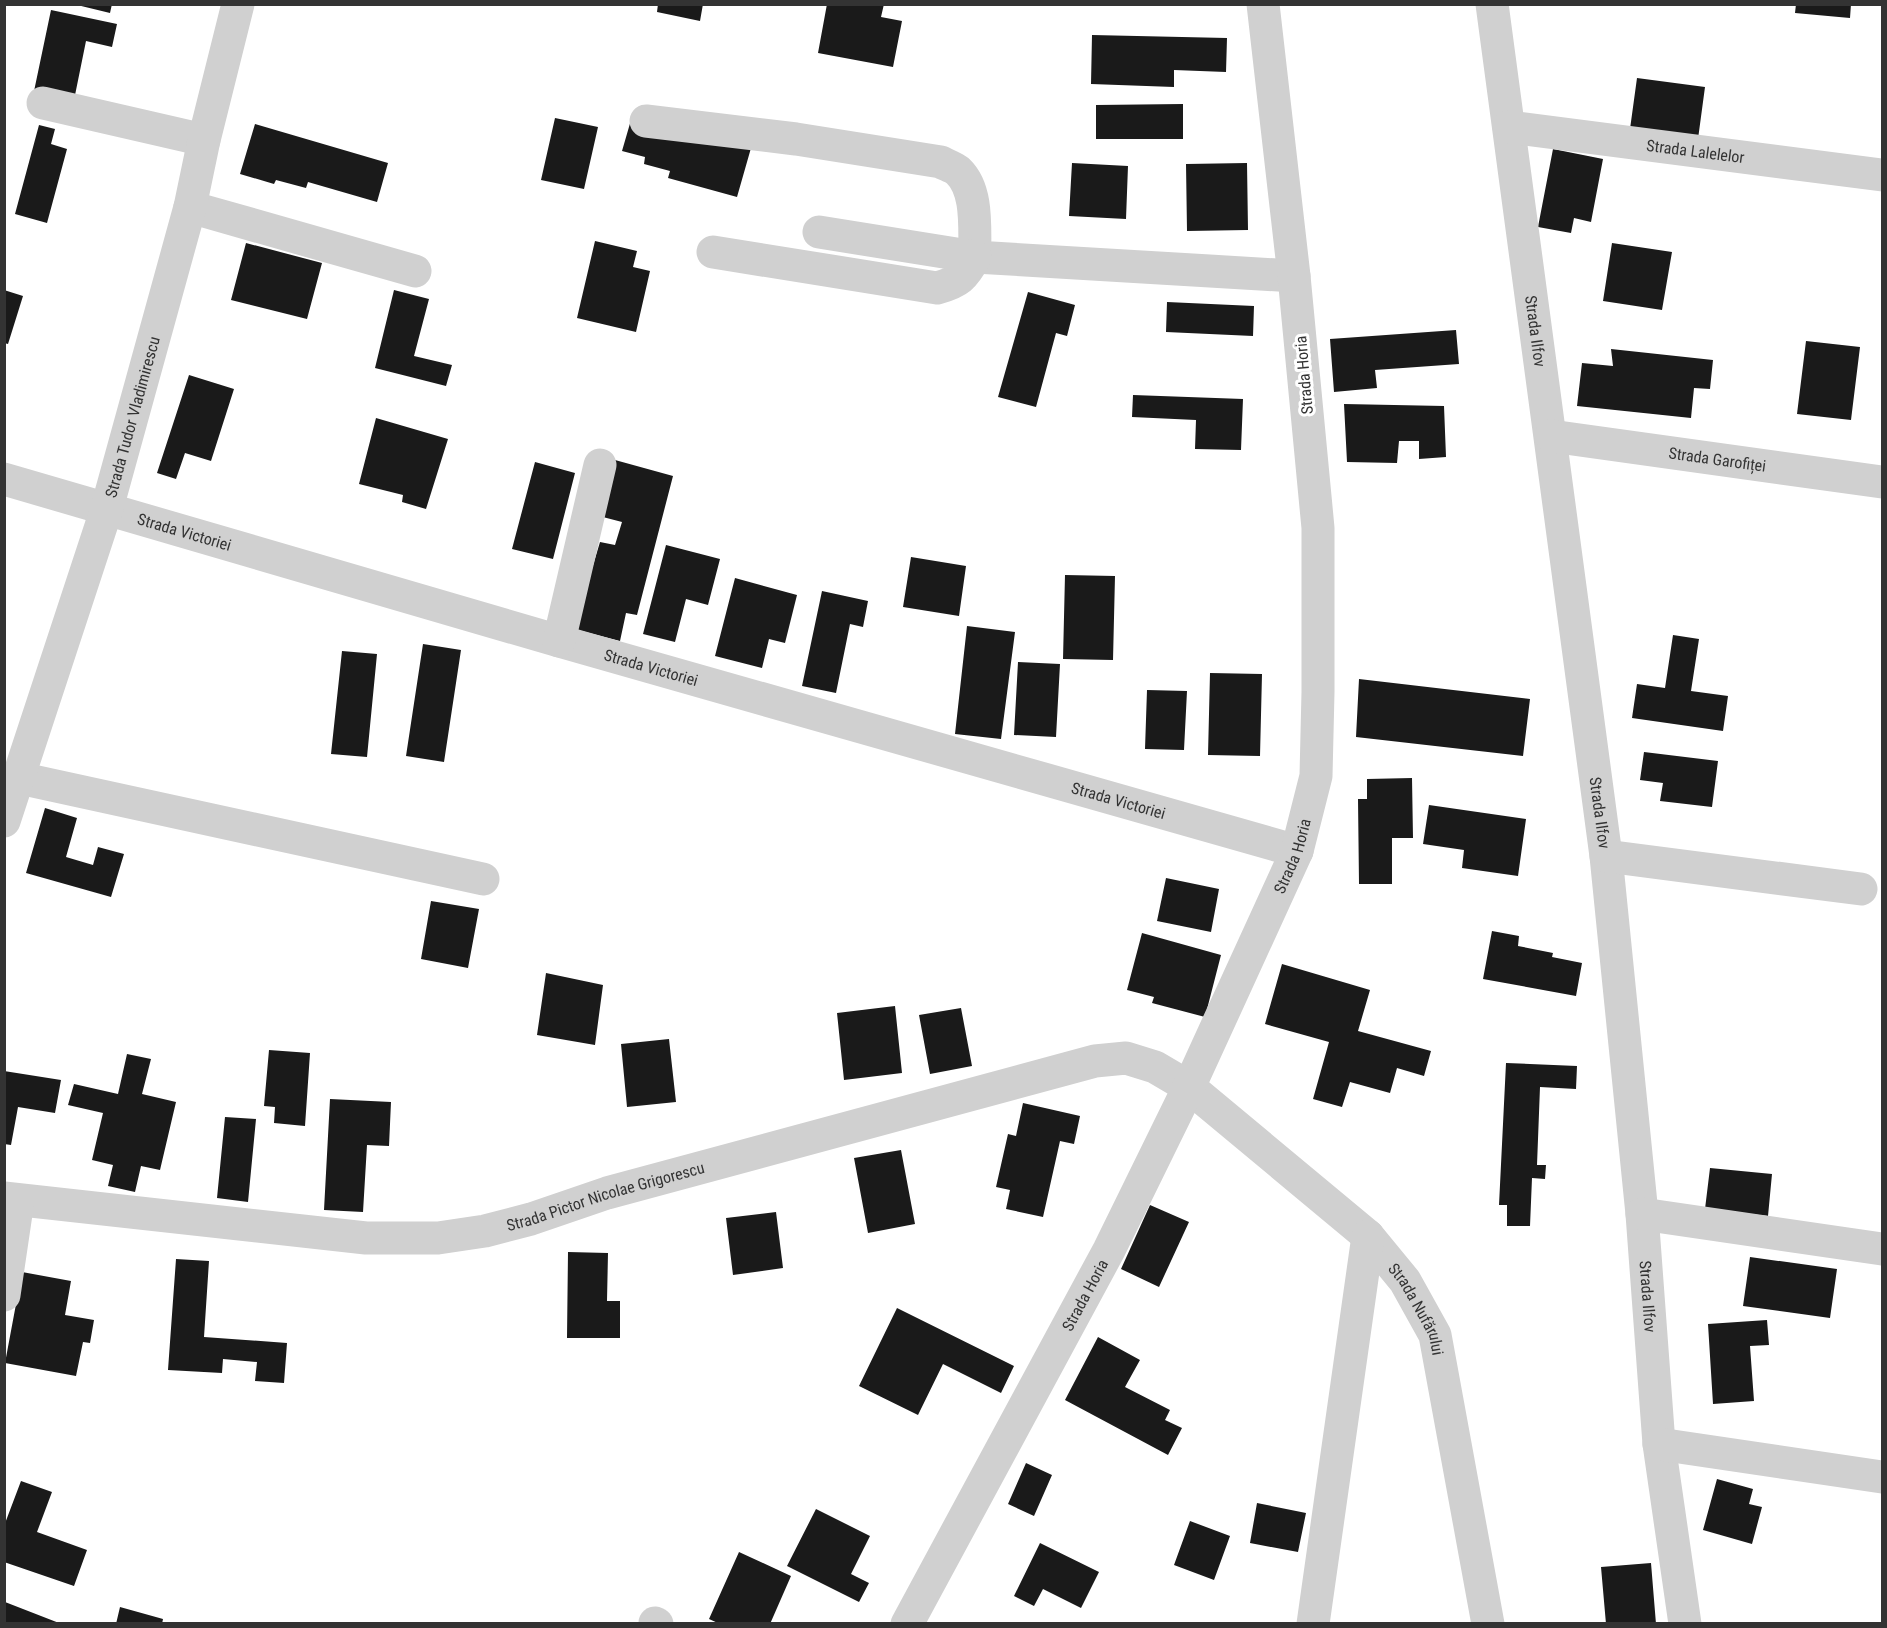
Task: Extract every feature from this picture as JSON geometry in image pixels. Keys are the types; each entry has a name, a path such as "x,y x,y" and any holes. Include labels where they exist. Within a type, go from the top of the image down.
{"street":[{"name":"Strada Tudor Vladimirescu","path":"4,821 107,508 190,207 238,4"},
{"name":"Strada Horia","path":"907,1623 1109,1250 1190,1087 1297,851 1316,776 1318,528 1294,276 1263,4"},
{"name":"Strada Ilfov","path":"1492,4 1606,856 1642,1214 1659,1444 1685,1623"},
{"path":"43,103 204,140"},
{"path":"646,121 796,139 941,162 957,171 968,185 972,197 975,256 966,273 954,283 937,288 713,252"},
{"name":"Strada Lalelelor","path":"1509,127 1882,175"},
{"path":"190,207 415,271"},
{"path":"819,232 975,256 1294,276"},
{"name":"Strada Garofiței","path":"1551,436 1882,482"},
{"path":"559,641 600,465"},
{"name":"Strada Victoriei","path":"4,479 559,641 1297,851"},
{"path":"19,778 483,879"},
{"path":"1606,856 1862,889"},
{"name":"Strada Pictor Nicolae Grigorescu","path":"11,1199 366,1238 438,1238 531,1219 607,1193 1095,1061 1126,1058 1155,1067 1190,1087"},
{"name":"Strada Nufărului","path":"1190,1087 1368,1236 1405,1281 1435,1335 1488,1623"},
{"path":"4,1295 11,1199"},
{"path":"1642,1214 1882,1249"},
{"path":"1313,1623 1368,1236"},
{"path":"1659,1444 1882,1477"}],"building":[{"path":"73,4 112,4 110,13"},
{"path":"658,4 703,4 700,21 657,12"},
{"path":"827,4 884,4 881,17 902,21 893,67 818,53"},
{"path":"1796,4 1851,4 1850,18 1795,13"},
{"path":"51,10 117,24 112,47 86,41 73,105 33,96"},
{"path":"1092,35 1227,38 1226,72 1174,70 1174,87 1091,84"},
{"path":"1637,78 1705,87 1698,139 1630,129"},
{"path":"1183,104 1183,139 1096,139 1096,105"},
{"path":"555,118 598,127 584,189 541,180"},
{"path":"631,120 751,148 737,197 668,178 670,171 644,164 645,157 622,151"},
{"path":"255,124 388,163 377,202 308,182 306,188 276,180 274,184 240,174"},
{"path":"39,125 55,129 51,144 67,149 47,223 15,214"},
{"path":"1553,149 1603,159 1591,222 1574,218 1571,233 1538,227"},
{"path":"1072,163 1128,166 1126,219 1069,216"},
{"path":"1247,163 1248,230 1187,231 1186,164"},
{"path":"595,241 637,251 633,267 650,271 636,332 577,318"},
{"path":"246,243 322,263 307,319 231,300"},
{"path":"1612,243 1672,252 1662,310 1603,301"},
{"path":"4,290 23,296 8,344 4,343"},
{"path":"394,290 429,299 414,356 452,365 446,386 375,368"},
{"path":"1028,292 1075,305 1067,336 1056,333 1036,407 998,397"},
{"path":"1167,302 1254,306 1253,336 1166,332"},
{"path":"1456,330 1459,364 1375,370 1377,388 1334,392 1330,339"},
{"path":"1806,341 1860,347 1851,420 1797,414"},
{"path":"1611,349 1713,360 1710,389 1694,388 1691,418 1577,406 1582,363 1613,366"},
{"path":"189,375 234,389 211,461 185,453 176,479 157,473"},
{"path":"1133,395 1243,399 1241,450 1195,449 1196,420 1132,417"},
{"path":"1344,404 1444,406 1446,457 1419,459 1419,441 1399,441 1397,463 1347,462"},
{"path":"376,418 448,439 426,509 402,502 403,495 359,484"},
{"path":"615,460 673,476 637,615 626,613 620,641 574,629 600,542 615,545 622,522 599,516"},
{"path":"535,462 575,473 553,559 512,549"},
{"path":"666,545 720,559 708,605 686,599 675,642 643,634"},
{"path":"911,557 966,566 959,616 903,607"},
{"path":"1065,575 1115,576 1113,660 1063,659"},
{"path":"735,578 797,595 785,643 769,639 762,668 715,656"},
{"path":"822,591 868,601 863,627 850,624 836,693 802,686"},
{"path":"967,626 1015,632 1001,739 955,734"},
{"path":"1673,635 1699,639 1691,691 1728,696 1723,731 1632,718 1637,684 1665,688"},
{"path":"423,644 461,650 444,762 406,756"},
{"path":"342,651 377,654 367,757 331,754"},
{"path":"1018,662 1060,664 1056,737 1014,735"},
{"path":"1210,673 1262,674 1260,756 1208,755"},
{"path":"1359,679 1530,699 1523,756 1356,737"},
{"path":"1147,690 1187,691 1184,750 1145,749"},
{"path":"1644,752 1718,761 1712,807 1660,801 1663,783 1640,780"},
{"path":"1412,778 1413,838 1392,838 1392,884 1359,884 1358,799 1367,799 1367,779"},
{"path":"1429,805 1526,819 1518,876 1462,868 1464,850 1423,844"},
{"path":"45,808 77,818 66,857 93,865 98,847 124,854 111,897 26,873"},
{"path":"1166,878 1219,889 1211,932 1157,921"},
{"path":"431,901 479,909 468,968 421,959"},
{"path":"1492,931 1519,936 1518,946 1553,953 1552,957 1582,963 1576,996 1483,979"},
{"path":"1142,933 1221,955 1205,1017 1152,1003 1154,997 1127,990"},
{"path":"1282,964 1370,990 1358,1031 1431,1051 1424,1076 1397,1068 1390,1093 1350,1082 1342,1107 1313,1099 1329,1042 1265,1024"},
{"path":"546,973 603,985 595,1045 537,1035"},
{"path":"895,1006 902,1073 844,1080 837,1013"},
{"path":"961,1008 972,1066 930,1074 919,1015"},
{"path":"669,1039 676,1102 627,1107 621,1044"},
{"path":"269,1050 310,1053 305,1126 274,1123 275,1107 264,1106"},
{"path":"127,1054 151,1059 142,1094 176,1102 160,1170 141,1166 135,1192 108,1186 113,1165 92,1160 103,1113 68,1105 74,1084 118,1094"},
{"path":"1506,1063 1577,1066 1576,1089 1540,1087 1537,1165 1546,1165 1545,1179 1532,1178 1530,1226 1507,1226 1507,1205 1499,1205"},
{"path":"4,1071 61,1080 55,1113 18,1107 11,1145 4,1144"},
{"path":"330,1099 391,1102 389,1146 367,1145 363,1212 324,1210"},
{"path":"1023,1103 1080,1116 1074,1144 1060,1141 1043,1217 1006,1209 1010,1190 996,1187 1008,1134 1016,1136"},
{"path":"225,1117 256,1119 248,1202 217,1198"},
{"path":"901,1150 915,1224 868,1233 854,1158"},
{"path":"1710,1168 1772,1174 1768,1216 1705,1209"},
{"path":"1150,1205 1189,1222 1159,1287 1121,1269"},
{"path":"776,1212 783,1268 733,1275 726,1218"},
{"path":"568,1252 608,1253 607,1301 620,1301 620,1338 567,1338"},
{"path":"1750,1257 1837,1269 1830,1318 1743,1306"},
{"path":"176,1259 209,1261 204,1337 287,1343 284,1383 255,1381 257,1362 223,1359 222,1373 168,1370"},
{"path":"22,1272 71,1281 65,1315 94,1320 90,1343 83,1342 76,1376 5,1363"},
{"path":"897,1308 1014,1366 1001,1393 943,1364 918,1415 859,1386"},
{"path":"1767,1320 1769,1345 1750,1346 1754,1401 1713,1404 1708,1324"},
{"path":"1098,1337 1140,1360 1125,1387 1170,1410 1165,1420 1182,1428 1168,1455 1065,1400"},
{"path":"1026,1463 1052,1475 1034,1516 1008,1504"},
{"path":"1717,1479 1753,1489 1749,1504 1762,1507 1752,1544 1703,1530"},
{"path":"21,1481 52,1492 37,1532 87,1550 74,1586 4,1562 4,1526"},
{"path":"1257,1503 1306,1513 1298,1552 1250,1543"},
{"path":"816,1509 870,1536 851,1574 869,1583 859,1602 787,1566"},
{"path":"1190,1521 1230,1536 1214,1580 1174,1565"},
{"path":"1040,1543 1099,1572 1081,1608 1043,1589 1034,1606 1014,1596"},
{"path":"739,1552 791,1576 770,1624 720,1624 709,1619"},
{"path":"1651,1563 1656,1624 1606,1624 1601,1567"},
{"path":"5,1602 59,1623 59,1624 5,1624"},
{"path":"120,1607 163,1619 162,1624 116,1624"}]}
